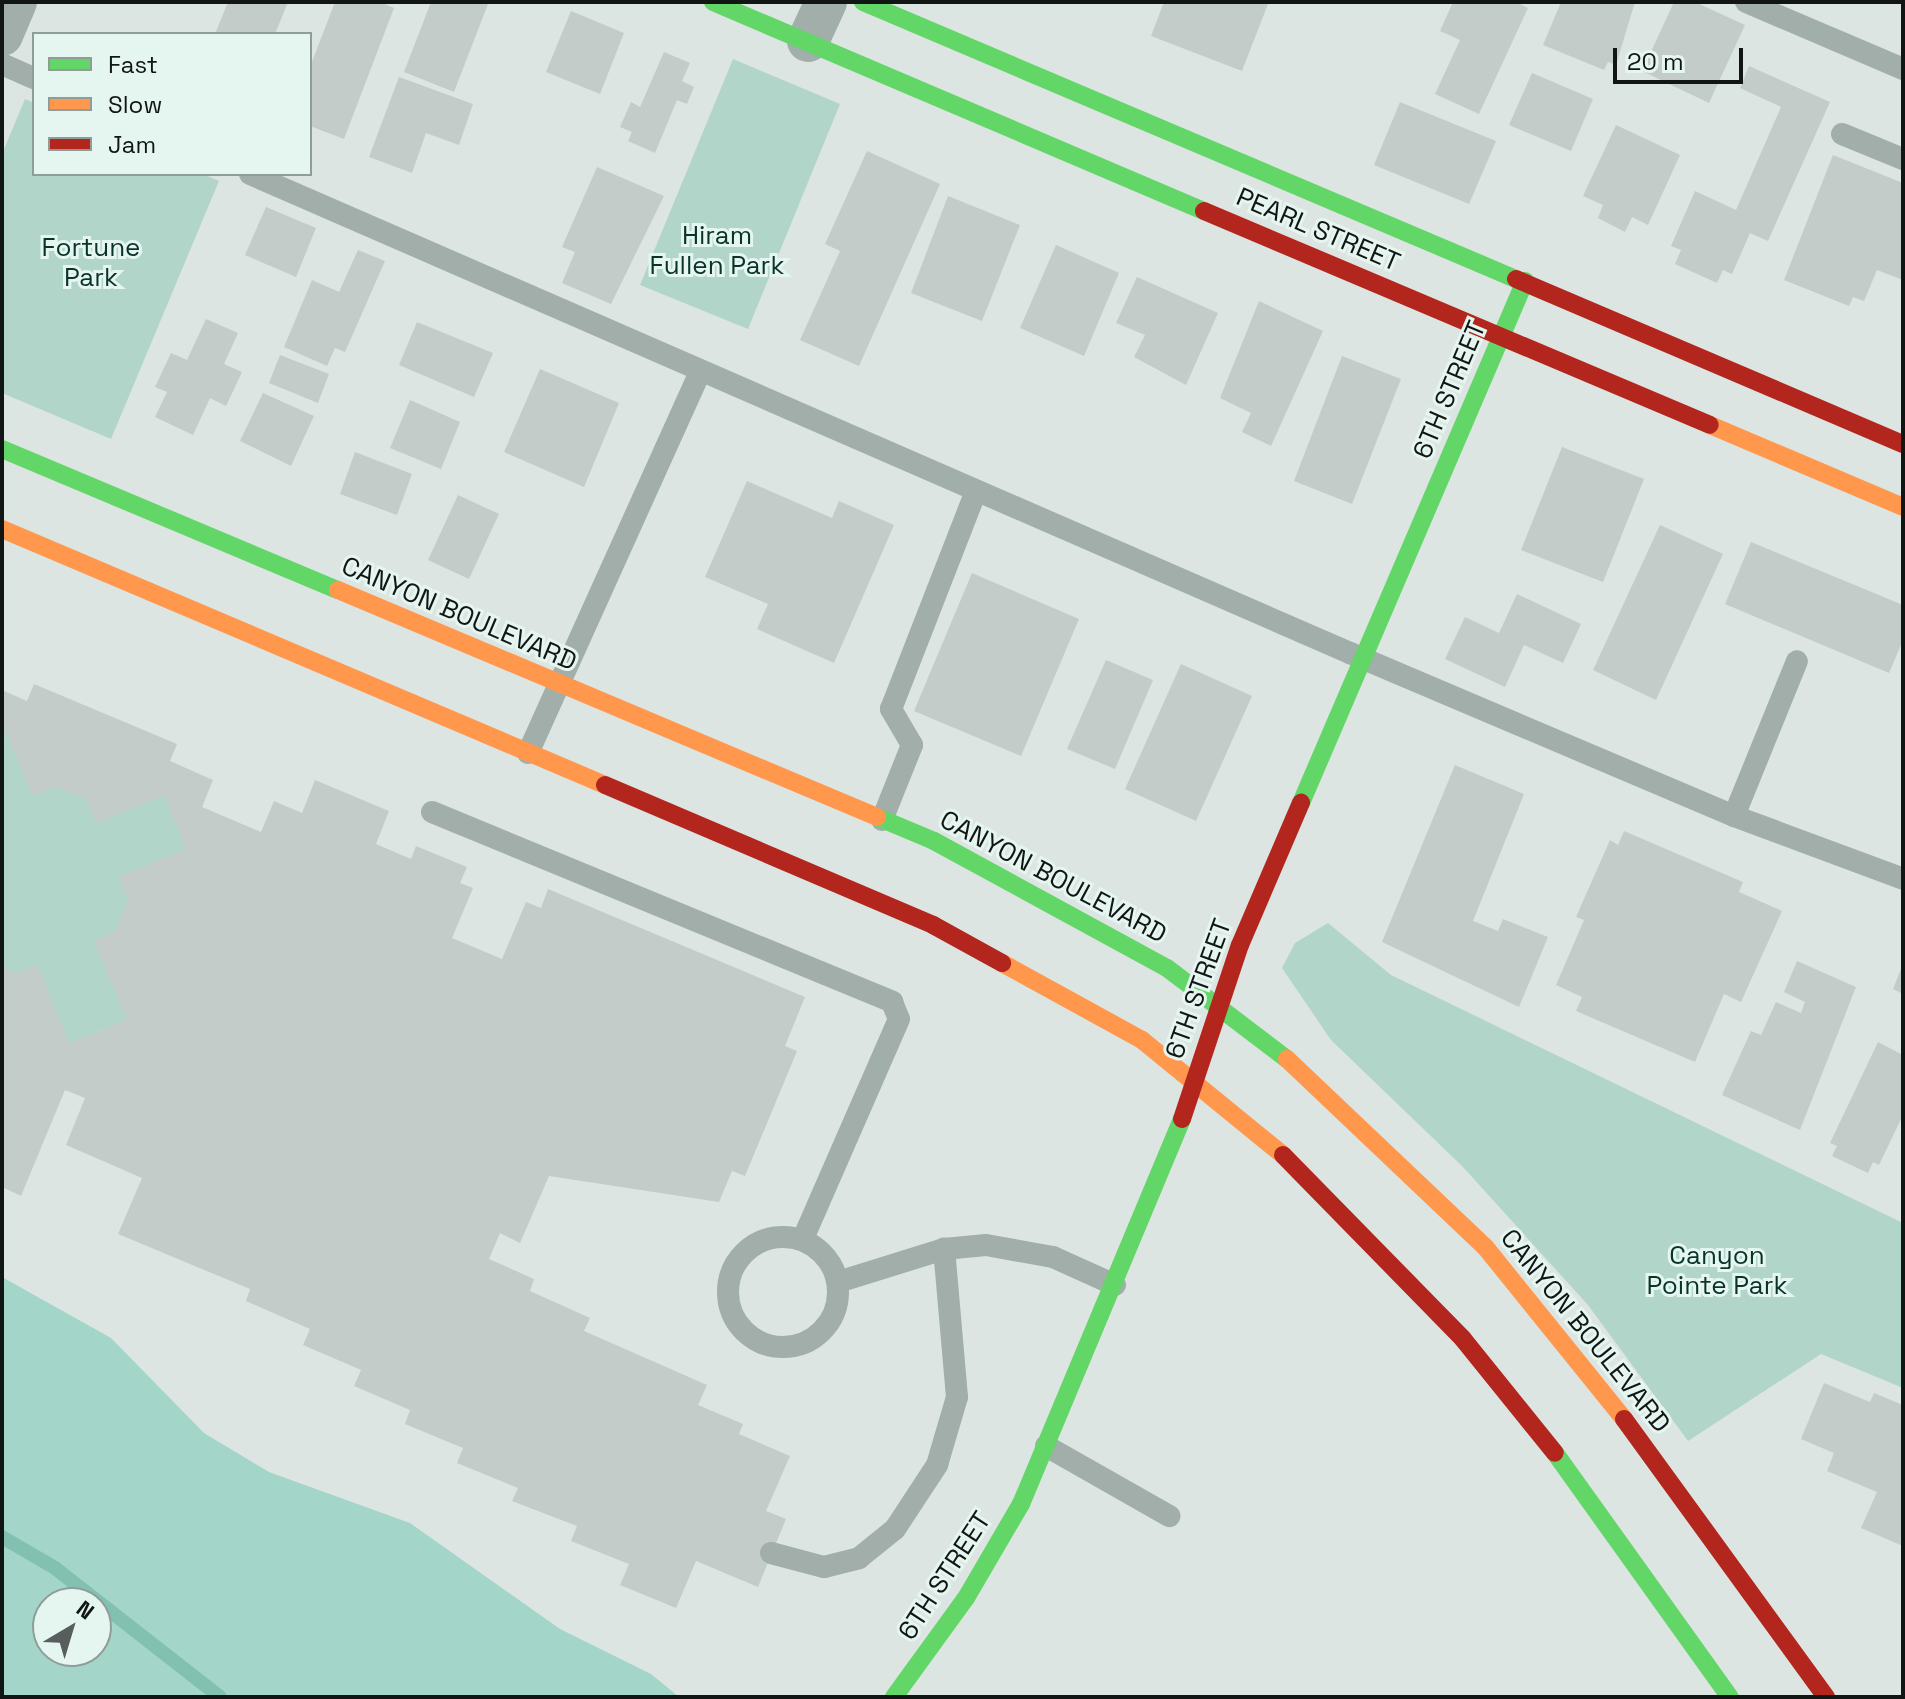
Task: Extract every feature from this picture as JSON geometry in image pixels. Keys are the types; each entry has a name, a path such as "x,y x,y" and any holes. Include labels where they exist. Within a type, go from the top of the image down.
{"main road":[{"name":"PEARL STREET","path":"713,2 1903,507"},
{"name":"PEARL STREET","path":"863,2 1903,444"},
{"name":"6TH STREET","path":"894,1697 998,1548 1046,1446 1115,1285 1194,1079 1219,1004 1363,655 1525,281"},
{"name":"CANYON BOULEVARD","path":"2,449 882,820 1040,894 1219,1004 1378,1140 1486,1248 1628,1423 1826,1697"},
{"path":"2,529 933,925 1142,1040 1194,1079 1307,1175 1463,1339 1535,1425 1730,1697"}],"street":[{"path":"2,35 16,2"},
{"path":"808,41 826,2"}],"lane":[{"path":"1746,2 1903,69"},
{"path":"2,64 32,77"},
{"path":"1842,134 1903,159"},
{"path":"254,176 975,493 1363,655 1734,816 1903,879"},
{"path":"528,753 699,374"},
{"path":"882,820 912,745 891,709 975,493"},
{"path":"1734,816 1797,661"},
{"path":"432,812 892,1002 899,1019 803,1239"},
{"path":"803,1239 823,1253 838,1282 834,1316 814,1339 795,1346 764,1344 738,1325 728,1296 737,1260 763,1240 803,1239"},
{"path":"838,1282 944,1249 1023,1249 1115,1285"},
{"path":"771,1553 824,1567 859,1558 895,1529 937,1465 957,1397 944,1249"},
{"path":"1046,1446 1169,1516"}],"green space":[{"name":"Hiram Fullen Park","path":"733,59 840,104 748,329 640,285"},
{"name":"Fortune Park","path":"25,99 32,102 32,176 208,176 219,181 111,439 2,393 2,154"},
{"path":"2,712 162,768 198,854 127,1020 50,1051 2,1031"},
{"name":"Canyon Pointe Park","path":"1328,923 1391,975 1903,1223 1903,1388 1821,1354 1688,1441 1588,1305 1462,1166 1331,1040 1282,968 1295,943"},
{"path":"2,1277 111,1338 204,1433 269,1472 410,1523 560,1629 651,1674 679,1697 2,1697"}],"building":[{"path":"228,2 288,2 276,32 216,32"},
{"path":"335,2 380,2 394,8 344,139 312,127 312,62"},
{"path":"431,2 488,4 454,92 404,72"},
{"path":"1164,2 1268,4 1242,71 1151,36"},
{"path":"1453,2 1516,2 1528,8 1479,114 1435,94 1460,40 1440,31"},
{"path":"1561,2 1635,2 1616,65 1608,62 1604,70 1543,45"},
{"path":"1674,2 1695,2 1745,25 1709,103 1642,71"},
{"path":"571,11 624,33 600,94 546,72"},
{"path":"664,52 690,63 682,81 694,87 687,104 677,100 655,153 628,141 632,132 620,127 631,102 640,107"},
{"path":"1749,66 1830,102 1768,241 1750,233 1732,274 1723,270 1717,283 1675,264 1681,250 1671,246 1695,191 1736,210 1781,107 1740,88"},
{"path":"1532,73 1593,99 1571,151 1509,125"},
{"path":"399,77 473,104 459,145 426,133 412,173 369,157"},
{"path":"1400,102 1496,141 1469,204 1374,165"},
{"path":"1616,125 1680,155 1648,225 1632,217 1625,232 1598,218 1603,205 1583,196"},
{"path":"867,151 940,184 859,366 800,340 840,251 825,244"},
{"path":"1833,155 1903,183 1903,280 1877,270 1864,301 1853,297 1849,306 1784,280"},
{"path":"597,167 664,196 611,304 562,283 575,252 562,247"},
{"path":"948,196 1020,225 982,321 911,293"},
{"path":"266,207 316,228 296,277 245,255"},
{"path":"1056,245 1119,273 1084,356 1020,328"},
{"path":"358,250 385,261 345,352 335,348 327,366 284,347 312,280 339,292"},
{"path":"1137,277 1218,313 1186,385 1134,357 1145,335 1116,323"},
{"path":"1259,301 1323,331 1271,446 1242,432 1251,413 1220,398"},
{"path":"206,319 238,333 224,364 242,372 226,406 210,398 193,435 155,417 167,392 155,387 171,353 187,360"},
{"path":"417,322 493,353 474,397 399,365"},
{"path":"280,355 329,374 318,403 269,383"},
{"path":"1342,356 1401,379 1352,504 1294,481"},
{"path":"540,369 619,403 584,487 504,452"},
{"path":"263,393 314,416 291,466 240,441"},
{"path":"410,400 460,422 441,469 390,448"},
{"path":"1562,447 1644,479 1603,582 1521,550"},
{"path":"355,452 412,474 397,515 340,494"},
{"path":"747,481 832,518 839,501 894,525 834,663 757,629 768,604 705,577"},
{"path":"458,495 499,514 469,579 428,560"},
{"path":"1660,525 1723,554 1656,700 1593,670"},
{"path":"1751,542 1903,605 1903,640 1889,673 1725,604"},
{"path":"972,573 1079,619 1021,756 914,711"},
{"path":"1517,594 1581,624 1563,663 1524,645 1505,687 1445,659 1465,617 1499,633"},
{"path":"1106,660 1153,680 1115,769 1067,749"},
{"path":"1181,664 1252,696 1196,821 1125,789"},
{"path":"34,684 177,744 170,761 213,780 202,807 261,832 274,801 302,813 315,780 389,811 376,844 411,859 416,846 467,867 460,883 473,888 452,938 502,959 526,902 541,908 548,889 805,997 785,1046 797,1051 745,1176 732,1171 719,1202 549,1176 520,1243 500,1233 489,1259 534,1279 530,1291 590,1318 584,1331 707,1385 698,1405 743,1424 739,1434 790,1456 766,1511 786,1519 758,1587 696,1561 676,1608 620,1585 629,1564 571,1541 577,1526 512,1501 518,1488 457,1463 463,1448 405,1424 410,1410 354,1386 361,1370 303,1345 310,1329 246,1301 250,1289 118,1234 142,1178 66,1145 85,1098 65,1090 21,1196 2,1187 2,967 17,973 37,964 69,1043 127,1020 94,941 115,931 128,900 118,877 186,849 164,795 96,823 86,799 54,787 33,796 2,723 2,690 27,701"},
{"path":"1455,765 1524,794 1473,921 1498,931 1503,919 1548,937 1519,1007 1382,942"},
{"path":"1624,831 1743,882 1739,892 1782,911 1741,1002 1724,994 1695,1062 1576,1011 1582,997 1556,985 1584,920 1576,917 1610,840 1618,845"},
{"path":"1797,961 1856,987 1800,1130 1722,1095 1751,1031 1761,1035 1776,1002 1801,1013 1805,1002 1784,992"},
{"path":"1903,964 1903,994 1893,989"},
{"path":"1878,1042 1903,1055 1903,1115 1879,1165 1873,1162 1868,1173 1832,1156 1837,1146 1830,1143"},
{"path":"1824,1383 1870,1402 1874,1393 1903,1405 1903,1546 1861,1528 1877,1492 1827,1471 1834,1453 1801,1439"}],"waterway":[{"path":"2,1537 55,1568 220,1697"}],"traffic: fast":[{"path":"713,2 1204,211"},
{"path":"863,2 1516,279"},
{"path":"1301,803 1525,281"},
{"path":"2,449 338,590"},
{"path":"877,817 934,841 1167,968 1287,1059"},
{"path":"894,1697 966,1598 1021,1504 1182,1119"},
{"path":"1555,1453 1730,1697"}],"traffic: slow":[{"path":"1710,425 1903,507"},
{"path":"2,529 605,785"},
{"path":"338,590 877,817"},
{"path":"1002,963 1142,1040 1283,1155"},
{"path":"1287,1059 1486,1248 1624,1419"}],"traffic: jam":[{"path":"1204,211 1710,425"},
{"path":"1516,279 1903,444"},
{"path":"605,785 933,925 1002,963"},
{"path":"1182,1119 1240,945 1301,803"},
{"path":"1283,1155 1463,1339 1555,1453"},
{"path":"1624,1419 1826,1697"}]}
